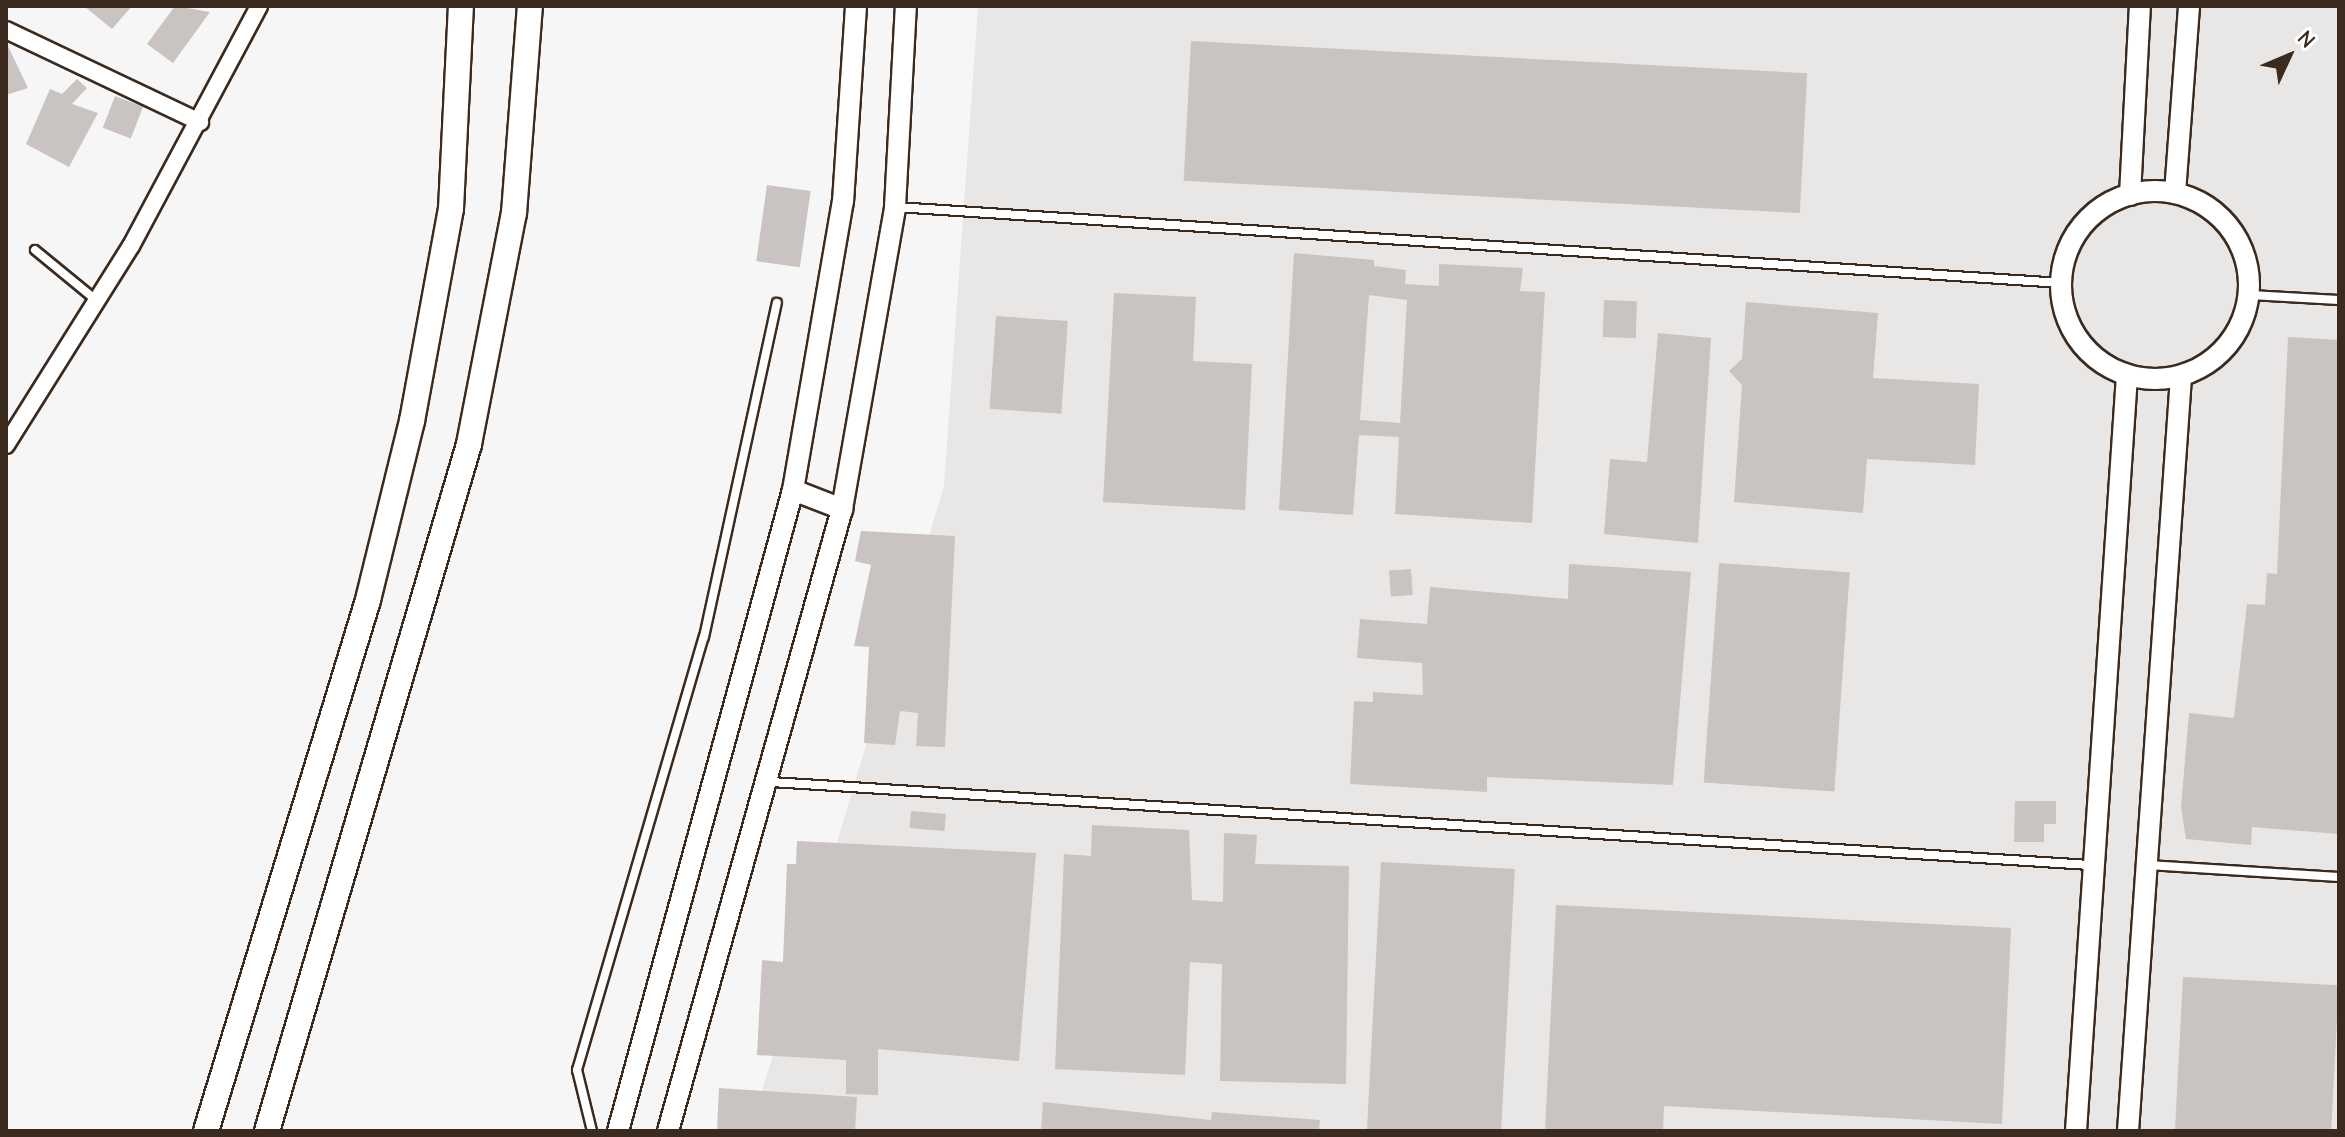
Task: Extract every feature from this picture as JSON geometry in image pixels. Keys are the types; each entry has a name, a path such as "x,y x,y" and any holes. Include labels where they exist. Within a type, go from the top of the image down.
{"main road":[{"path":"206,1131 368,600 412,421 451,209 461,6"},
{"path":"267,1131 469,444 514,213 530,6"}],"street":[{"path":"6,445 96,300 200,122 259,6"},
{"path":"618,1131 793,490 843,202 856,6"},
{"path":"668,1131 771,782 842,509 895,207 906,6"},
{"path":"2130,195 2140,6"},
{"path":"2175,193 2189,6"},
{"path":"6,30 200,122"},
{"path":"2175,193 2215,212 2236,235 2250,295 2227,346 2181,376 2127,375 2078,340 2061,283 2076,233 2093,213 2130,195 2175,193"},
{"path":"2076,1131 2091,865 2127,375"},
{"path":"2128,1131 2142,864 2181,376"},
{"path":"793,490 842,509"}],"lane":[{"path":"895,207 2061,283"},
{"path":"35,250 96,300"},
{"path":"2250,295 2339,300"},
{"path":"592,1131 577,1070 704,637 777,303"},
{"path":"771,782 2091,865"},
{"path":"2142,864 2339,877"}],"shaded area":[{"path":"978,6 2339,6 2339,1131 750,1131 944,486"}],"building":[{"path":"84,6 132,6 112,29"},
{"path":"175,6 210,12 173,63 147,44"},
{"path":"1191,41 1807,73 1800,213 1184,181"},
{"path":"6,42 28,88 6,95"},
{"path":"77,79 87,88 72,104 98,113 69,167 26,144 50,89 62,94"},
{"path":"115,96 143,107 131,138 103,128"},
{"path":"767,185 811,191 800,267 756,261"},
{"path":"1294,253 1374,260 1374,266 1406,270 1405,284 1439,286 1439,264 1523,268 1520,291 1545,292 1532,523 1395,514 1399,437 1359,435 1353,515 1279,510","holes":["1369,295 1407,300 1400,423 1360,420"]},
{"path":"1114,293 1196,297 1193,361 1252,364 1245,510 1103,502"},
{"path":"1604,300 1637,301 1636,338 1603,337"},
{"path":"1746,302 1878,313 1873,378 1979,384 1975,465 1867,459 1863,513 1734,502 1742,385 1729,371 1742,359"},
{"path":"996,316 1068,321 1061,414 990,409"},
{"path":"1658,333 1711,338 1698,543 1604,534 1610,459 1647,462"},
{"path":"2288,337 2339,340 2339,834 2252,827 2251,845 2186,839 2181,807 2189,713 2234,718 2247,604 2265,605 2267,573 2277,574"},
{"path":"861,531 955,536 945,747 916,746 918,713 900,711 895,745 864,743 869,647 854,646 871,565 855,561"},
{"path":"1719,563 1850,572 1834,792 1704,782"},
{"path":"1569,564 1691,572 1673,785 1487,777 1487,792 1350,784 1354,701 1373,702 1373,692 1423,695 1422,663 1357,658 1360,619 1427,624 1430,587 1568,599"},
{"path":"1411,569 1413,595 1391,596 1389,571"},
{"path":"2015,801 2056,801 2056,824 2044,824 2044,842 2014,842"},
{"path":"911,811 946,814 944,831 910,828"},
{"path":"1092,825 1189,830 1192,900 1223,902 1224,833 1257,835 1255,864 1349,866 1346,1084 1220,1081 1222,964 1190,962 1185,1075 1055,1069 1064,854 1091,856"},
{"path":"797,841 1036,853 1019,1061 878,1049 878,1095 846,1094 846,1060 757,1055 762,960 783,962 787,864 796,864"},
{"path":"1381,862 1515,869 1501,1131 1367,1131"},
{"path":"1556,905 2011,928 2002,1124 1664,1106 1663,1131 1545,1131"},
{"path":"2183,977 2339,985 2331,1131 2175,1131"},
{"path":"719,1088 857,1097 855,1131 717,1131"},
{"path":"1043,1102 1211,1120 1212,1112 1320,1120 1319,1131 1041,1131"}]}
